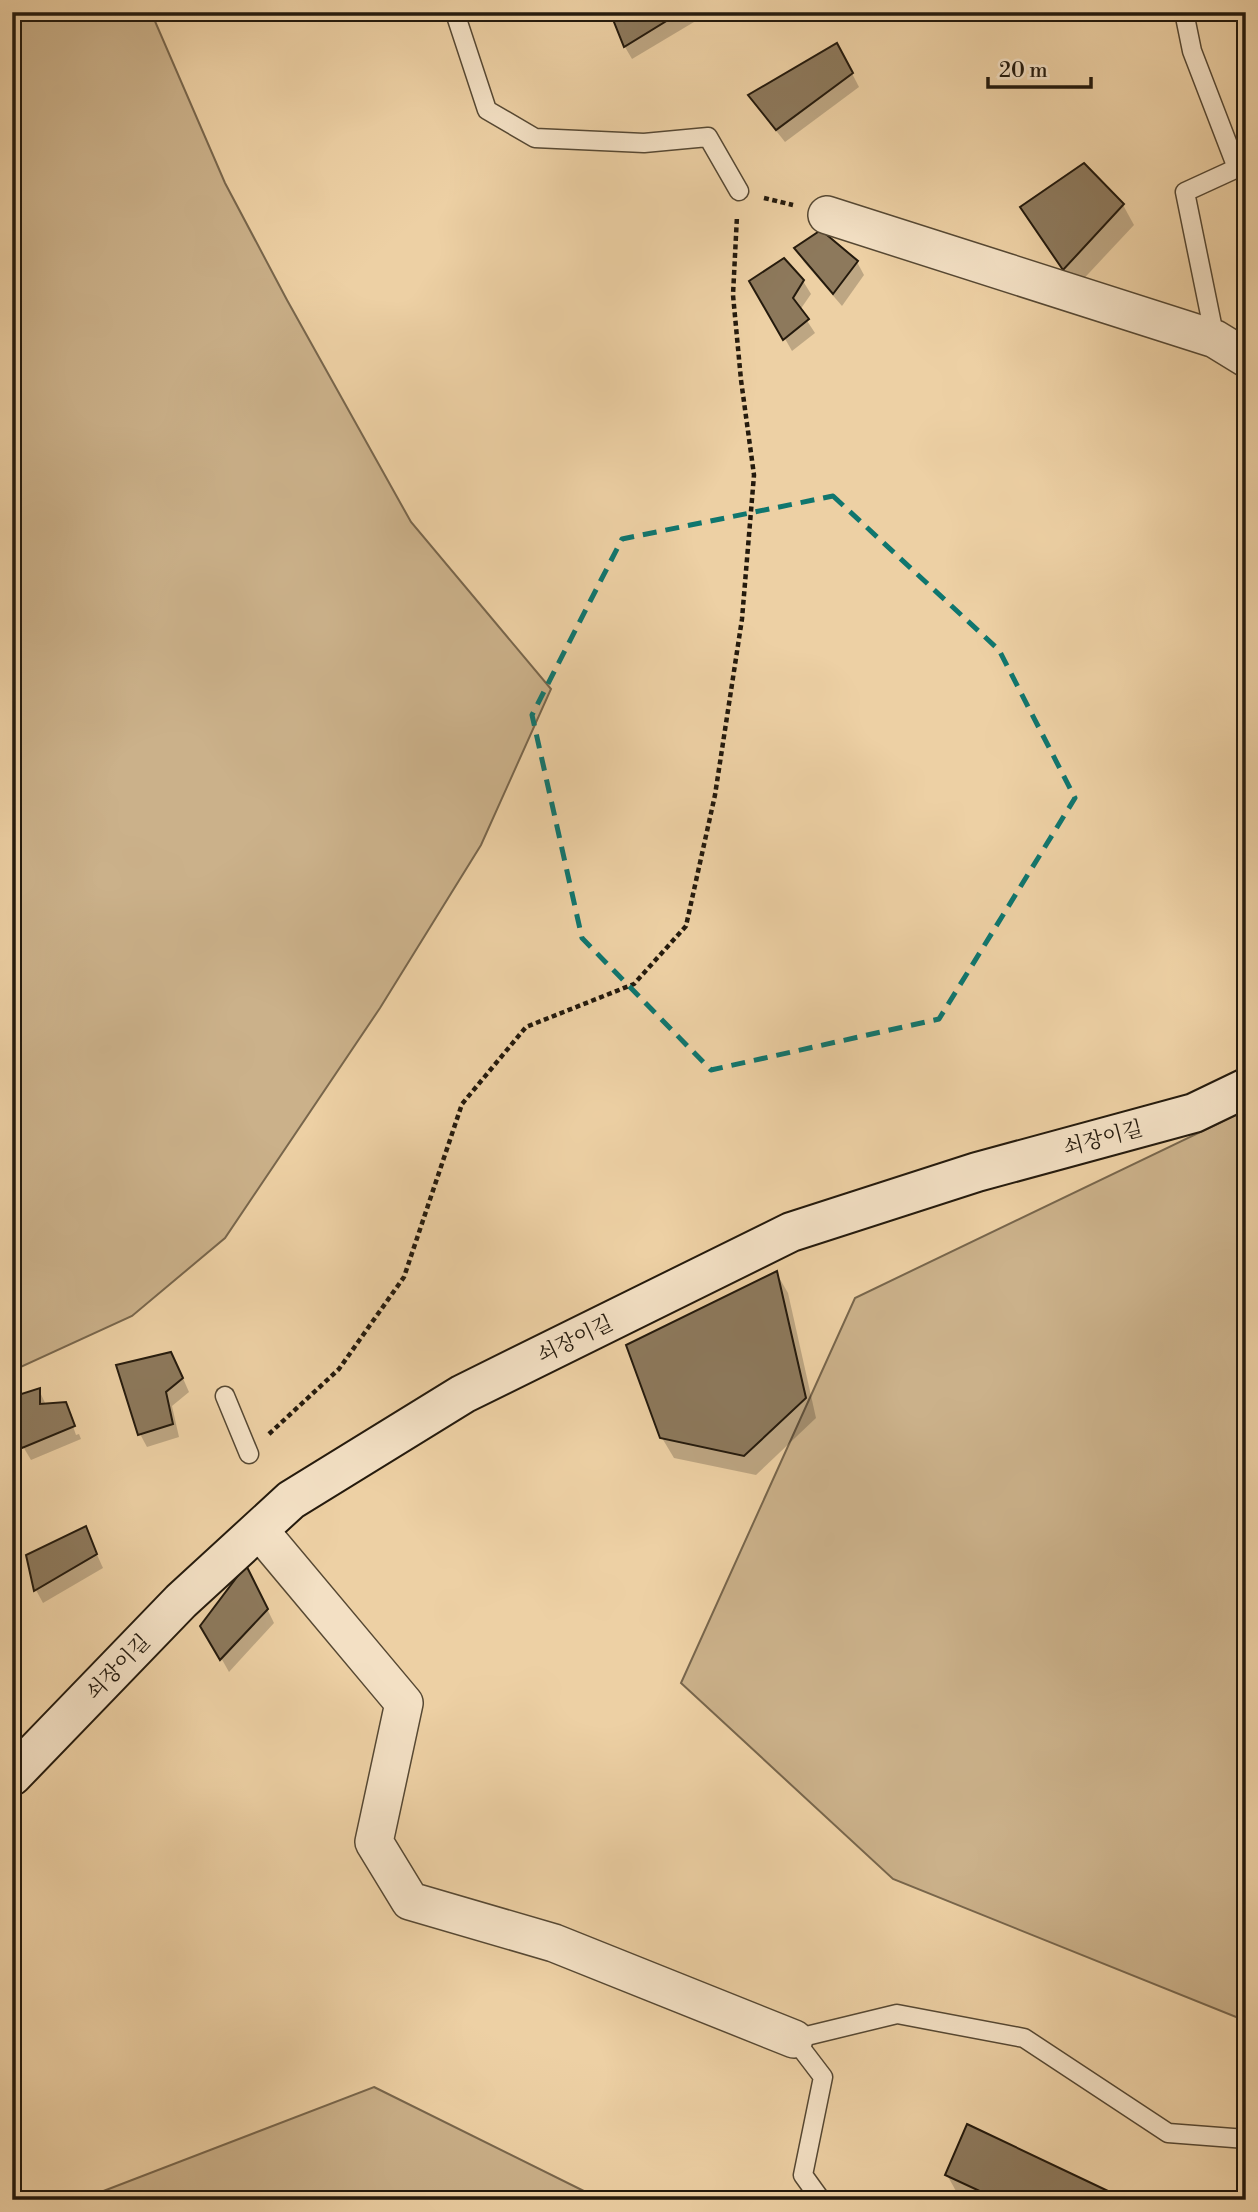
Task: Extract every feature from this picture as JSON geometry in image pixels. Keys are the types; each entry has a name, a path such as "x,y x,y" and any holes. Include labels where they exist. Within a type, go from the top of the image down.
{"main road":[{"name":"쇠장이길","path":"12,1776 181,1601 292,1500 463,1394 791,1232 977,1172 1194,1113 1246,1088"}],"street":[{"path":"827,215 1231,348"},
{"path":"259,1530 404,1703 374,1842 410,1901 554,1943 794,2039"}],"lane":[{"path":"1184,12 1192,51 1241,166 1185,192 1231,348"},
{"path":"457,19 488,110 535,138 644,144 708,138 739,191"},
{"path":"225,1396 249,1454"},
{"path":"821,2200 803,2175 823,2077 794,2039 897,2014 1024,2038 1168,2133 1246,2139"}],"path":[{"path":"249,1454 339,1369 404,1277 462,1104 526,1027 634,984 686,926 715,795 742,619 754,475 733,295 739,191 827,215"}],"highlighted area":[{"path":"833,496 999,650 1075,798 939,1019 711,1070 582,938 532,715 622,539"}],"shaded area":[{"path":"12,12 151,12 225,183 411,522 551,689 481,845 380,1008 225,1238 132,1316 12,1371"},
{"path":"1246,1110 1246,2021 893,1879 681,1683 855,1298"},
{"path":"374,2087 602,2200 80,2200"}],"building":[{"path":"610,12 681,12 624,47"},
{"path":"837,43 853,73 776,130 748,95"},
{"path":"1084,163 1124,204 1063,270 1020,207"},
{"path":"821,230 858,261 833,294 794,248"},
{"path":"784,258 804,280 793,298 809,319 783,340 749,281"},
{"path":"777,1271 806,1398 744,1456 660,1438 626,1345"},
{"path":"171,1352 183,1378 166,1392 173,1424 138,1435 116,1365"},
{"path":"40,1388 40,1404 66,1402 75,1426 22,1448 12,1431 12,1397"},
{"path":"86,1526 97,1554 34,1591 26,1555"},
{"path":"246,1565 268,1609 220,1660 200,1626"},
{"path":"967,2124 1127,2200 999,2200 945,2175"}]}
